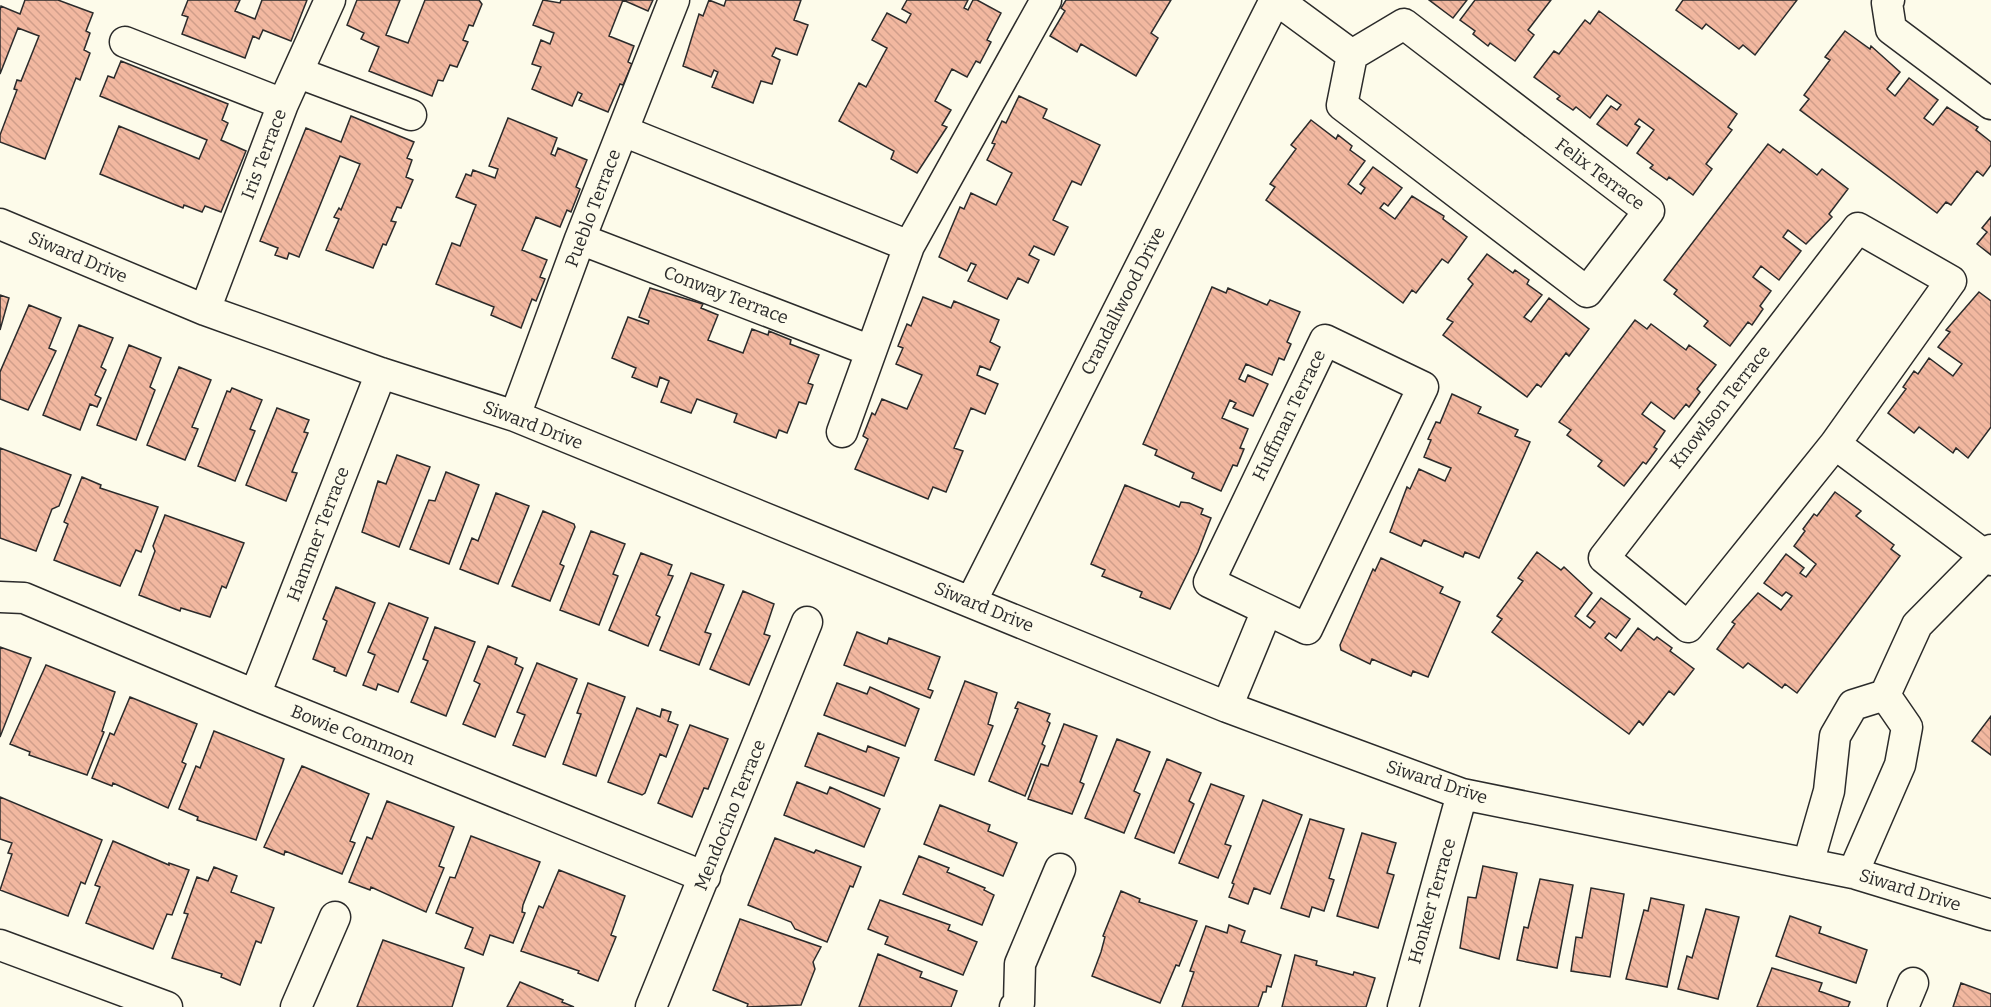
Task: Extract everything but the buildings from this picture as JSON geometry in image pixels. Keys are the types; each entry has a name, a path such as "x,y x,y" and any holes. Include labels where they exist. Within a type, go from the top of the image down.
{"street":[{"name":"Iris Terrace","path":"206,310 283,104 299,73 330,0"},
{"name":"Pueblo Terrace","path":"515,416 580,239 674,0"},
{"path":"842,432 909,246 1046,0"},
{"path":"1276,0 1352,55"},
{"name":"Crandallwood Drive","path":"970,602 1276,0"},
{"path":"1889,0 1887,3 1891,29 1991,104"},
{"name":"Felix Terrace","path":"1404,24 1650,211 1587,292 1342,105 1352,55 1404,24"},
{"path":"125,42 283,104"},
{"path":"299,73 411,115"},
{"path":"623,131 909,246"},
{"name":"Siward Drive","path":"0,224 206,310 381,373 515,416 1227,707 1462,794 1853,873 1991,915"},
{"name":"Knowlson Terrace","path":"1858,228 1951,281 1835,444 1688,627 1604,558 1858,228"},
{"name":"Conway Terrace","path":"580,239 871,351"},
{"name":"Huffman Terrace","path":"1325,340 1423,387 1307,629 1267,610 1209,582 1325,340"},
{"name":"Hammer Terrace","path":"255,695 381,373"},
{"path":"1808,864 1829,791 1835,736 1853,705 1885,695 1917,625 1989,555 1835,444"},
{"name":"Bowie Common","path":"0,597 24,598 255,695 705,877"},
{"path":"1227,707 1267,610"},
{"name":"Mendocino Terrace","path":"651,1007 807,622"},
{"path":"1853,873 1900,765 1907,727 1885,695"},
{"name":"Honker Terrace","path":"1402,1007 1462,794"},
{"path":"1021,1006 1020,964 1060,869"},
{"path":"296,1007 335,917"},
{"path":"0,945 167,1007"}]}
